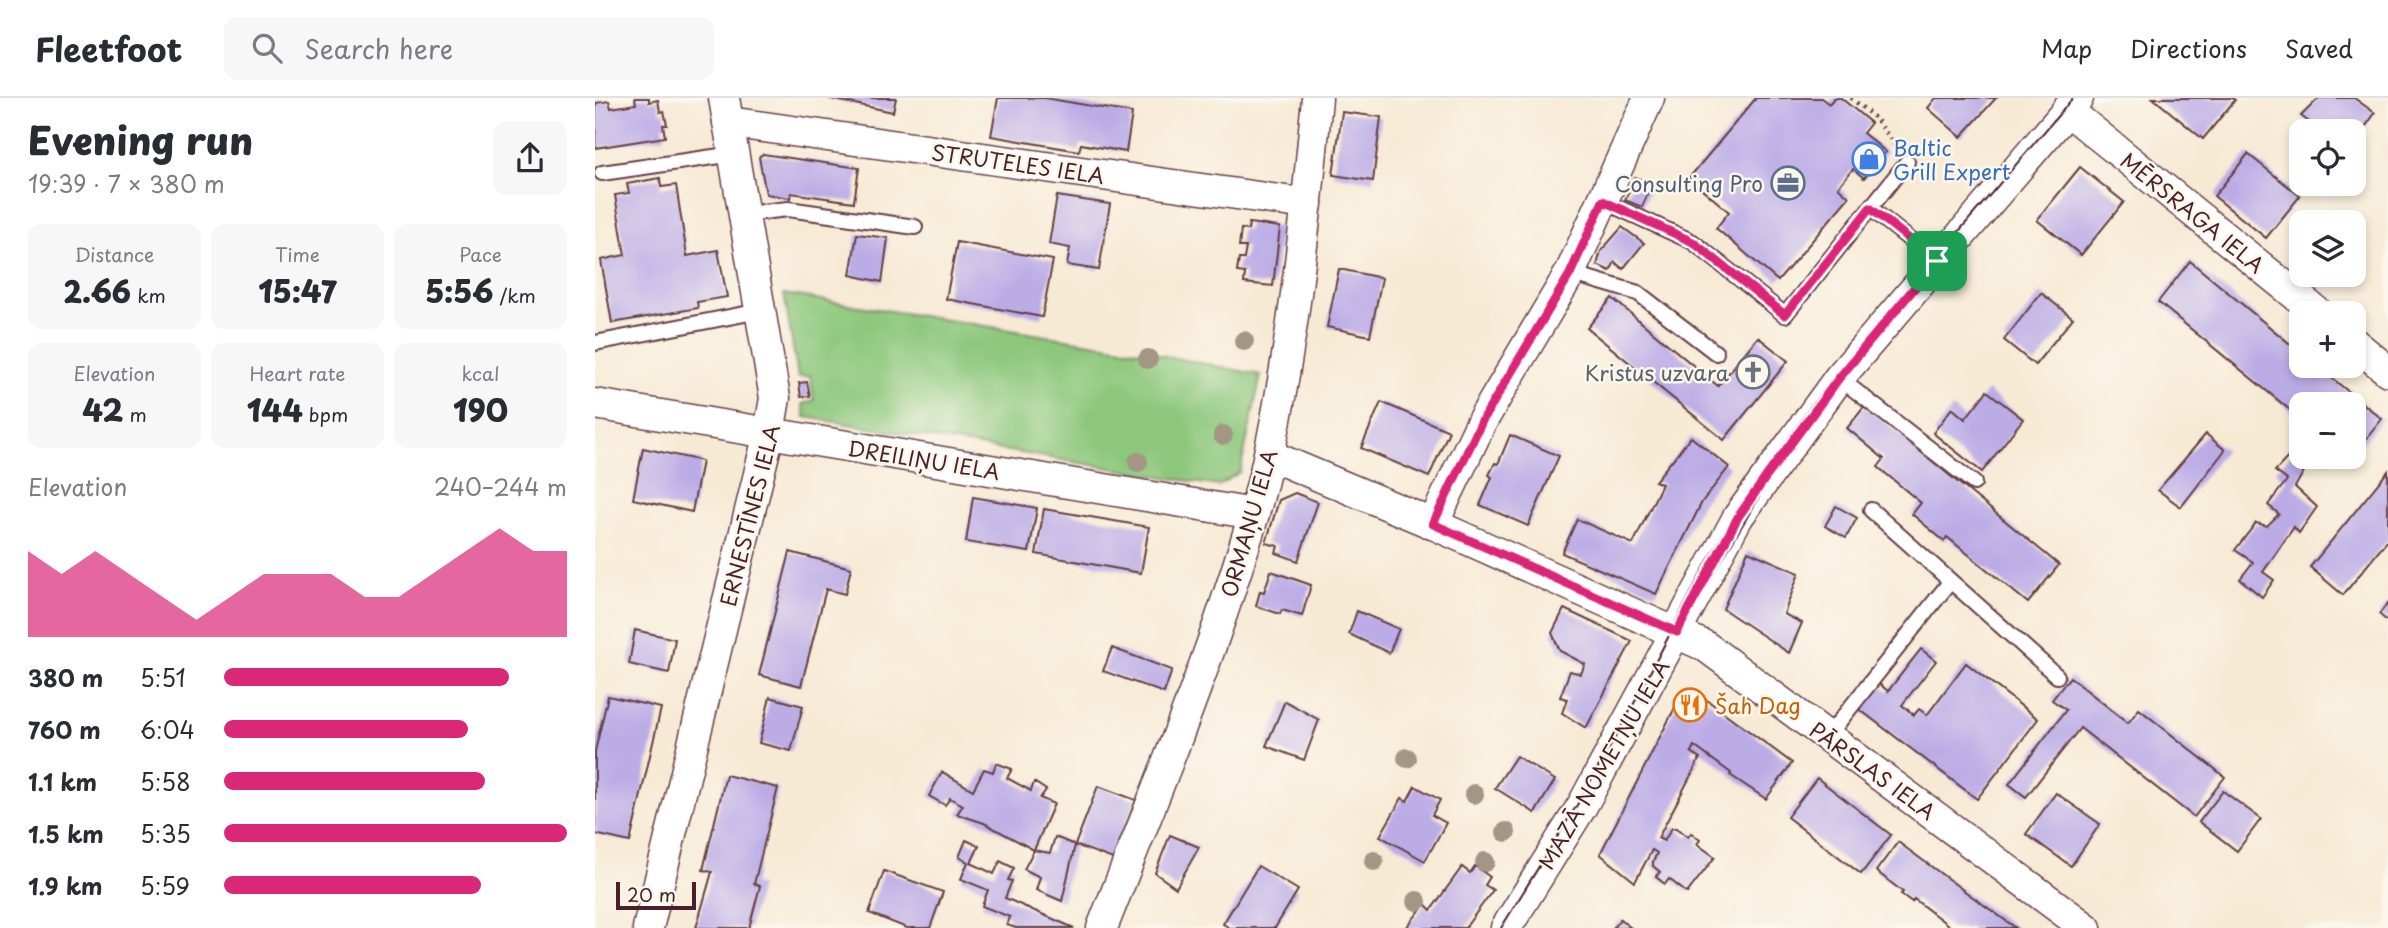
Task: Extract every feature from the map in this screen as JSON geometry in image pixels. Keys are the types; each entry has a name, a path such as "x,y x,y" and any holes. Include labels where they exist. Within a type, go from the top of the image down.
{"street":[{"name":"ORMAŅU IELA","path":"1102,928 1190,708 1254,513 1269,455 1287,360 1307,204 1317,98"},
{"path":"1433,524 1482,421 1570,274 1649,98"},
{"name":"MAZĀ NOMETŅU IELA","path":"1506,928 1582,806 1738,517 1839,378 2073,104"},
{"name":"MĒRSRAGA IELA","path":"2073,104 2304,301"},
{"name":"STRUTELES IELA","path":"726,110 1307,204"},
{"name":"ERNESTĪNES IELA","path":"648,928 769,433 775,398 726,110"},
{"path":"2366,353 2388,371"},
{"name":"DREILIŅU IELA","path":"595,404 1254,513"},
{"name":"PĀRSLAS IELA","path":"1269,455 1433,524 1705,646 2076,925"}],"lane":[{"path":"602,173 734,154"},
{"path":"1603,201 1693,242 1785,315 1907,162"},
{"path":"1870,208 1937,261"},
{"path":"744,214 788,209 915,227"},
{"path":"1570,274 1637,293 1716,353"},
{"path":"595,343 760,312"},
{"path":"1839,378 1975,483"},
{"path":"1871,510 2057,676"},
{"path":"1827,737 1949,582"}],"path":[{"path":"1851,98 1856,106 1877,120 1907,162"}],"green space":[{"path":"784,294 1135,350 1261,375 1240,472 1218,486 805,417 803,404 814,400 810,376 798,377"}],"building":[{"path":"635,98 649,98 649,102 658,100 660,112 664,111 667,125 663,125 665,137 595,148 596,103 609,101 611,108 636,104"},
{"path":"826,98 896,98 893,112"},
{"path":"998,98 1045,98 1132,113 1126,152 1081,144 1079,151 991,136"},
{"path":"1756,98 1821,98 1829,104 1834,98 1841,98 1871,123 1863,133 1886,152 1864,178 1853,169 1838,187 1849,197 1778,281 1716,228 1729,212 1689,178"},
{"path":"1936,98 1996,98 1961,137 1928,108"},
{"path":"2153,98 2232,98 2235,100 2203,139"},
{"path":"2319,98 2354,98 2375,113 2366,126 2366,119 2305,119 2301,116"},
{"path":"1342,112 1381,117 1373,181 1333,175"},
{"path":"763,154 859,168 854,202 791,193 790,198 766,194 759,157"},
{"path":"2248,154 2289,187 2289,196 2300,196 2266,238 2214,196"},
{"path":"2080,167 2124,202 2081,255 2037,220"},
{"path":"1635,177 1652,185 1642,207 1625,200"},
{"path":"660,178 661,187 676,185 687,256 718,250 727,297 697,302 698,308 612,323 601,260 625,255 615,195 629,193 627,184"},
{"path":"1057,196 1110,204 1099,270 1067,265 1070,248 1049,244"},
{"path":"1249,223 1280,227 1273,286 1244,283 1245,273 1237,272 1239,259 1244,259 1246,247 1239,247 1241,229 1248,230"},
{"path":"1622,227 1644,243 1623,269 1615,262 1610,271 1597,265 1601,251"},
{"path":"857,234 888,238 882,282 850,275"},
{"path":"957,242 1053,260 1042,317 946,299"},
{"path":"2190,261 2289,343 2289,378 2332,378 2349,392 2289,392 2289,409 2158,302"},
{"path":"1339,269 1382,278 1370,336 1327,327"},
{"path":"2041,293 2073,318 2035,365 2004,340"},
{"path":"1612,298 1718,386 1758,337 1788,361 1724,440 1587,328"},
{"path":"807,382 810,396 801,397 799,383"},
{"path":"1987,391 2023,419 1982,472 1933,433 1952,408 1965,419"},
{"path":"1381,402 1449,431 1429,477 1361,448"},
{"path":"1865,406 2059,565 2028,603 1947,537 1944,541 1912,514 1921,503 1878,467 1884,459 1847,428"},
{"path":"2366,406 2382,419 2366,439"},
{"path":"2206,434 2225,450 2181,507 2158,490"},
{"path":"1510,435 1559,456 1528,526 1480,505 1492,477 1489,475 1495,463 1498,464"},
{"path":"1691,437 1729,467 1702,502 1656,594 1562,553 1577,519 1633,544 1662,484 1655,481"},
{"path":"643,448 702,461 692,512 633,499"},
{"path":"2289,456 2289,469 2305,469 2295,487 2317,507 2299,533 2294,527 2263,572 2274,580 2262,597 2240,579 2253,562 2235,550 2256,523 2267,526 2279,514 2268,505 2287,480 2275,471"},
{"path":"2388,471 2388,540 2343,595 2310,567"},
{"path":"1295,493 1318,502 1298,561 1276,553 1278,546 1266,543 1279,500"},
{"path":"973,497 1037,508 1029,552 966,542"},
{"path":"1836,506 1857,518 1846,538 1825,526"},
{"path":"1044,509 1149,527 1141,573 1036,554"},
{"path":"1748,551 1799,573 1784,614 1802,623 1789,653 1723,609"},
{"path":"790,552 851,568 845,594 826,589 801,686 759,675"},
{"path":"1271,571 1311,585 1302,616 1282,610 1280,614 1256,606 1260,591 1264,592"},
{"path":"2388,603 2388,622 2379,614"},
{"path":"1564,609 1632,641 1586,728 1562,713 1567,699 1560,697 1570,671 1581,674 1585,664 1560,651 1552,633"},
{"path":"1357,611 1399,629 1389,653 1349,634"},
{"path":"635,630 675,639 669,673 629,664"},
{"path":"1112,648 1172,670 1164,693 1103,671"},
{"path":"1921,649 1936,661 1902,705 1914,715 1919,709 1927,715 1966,663 2038,719 1977,799 1859,709 1878,683 1888,691"},
{"path":"2070,677 2128,723 2139,709 2225,777 2194,817 2080,728 2026,797 2009,784 2066,710 2052,700"},
{"path":"1692,689 1792,763 1766,799 1694,746 1691,752 1700,758 1658,838 1664,841 1672,828 1688,837 1691,833 1700,840 1697,844 1715,857 1687,893 1669,879 1665,884 1656,877 1660,872 1653,866 1657,853 1652,850 1635,882 1600,854 1683,692"},
{"path":"608,696 661,708 630,842 595,834 595,751"},
{"path":"770,697 803,706 791,751 759,743"},
{"path":"1285,701 1319,720 1304,760 1266,746"},
{"path":"1516,756 1555,780 1535,813 1495,788"},
{"path":"996,763 1012,769 1007,778 1031,791 1034,782 1046,790 1040,798 1054,804 1034,850 984,823 957,814 963,805 950,798 945,805 929,796 942,772 973,790 984,769 993,772"},
{"path":"726,775 778,788 754,884 760,886 749,928 696,928 712,872 703,870"},
{"path":"1817,778 1891,835 1861,874 1787,817"},
{"path":"1098,786 1136,800 1113,859 1075,845"},
{"path":"1415,786 1440,800 1432,815 1446,823 1425,861 1380,836 1402,798 1407,801"},
{"path":"2223,791 2261,819 2237,851 2199,822"},
{"path":"2056,793 2100,824 2071,866 2026,834"},
{"path":"1170,835 1199,847 1176,888 1155,873"},
{"path":"1055,837 1075,845 1062,901 1036,890 1040,877 1024,869 1034,850 1050,853"},
{"path":"966,840 979,846 971,863 994,874 1000,861 1014,868 1008,880 1012,881 1005,898 1074,928 1016,928 1007,925 1010,917 982,906 988,890 961,879 968,862 959,857"},
{"path":"1898,842 2016,928 1952,928 1914,899 1912,902 1901,894 1903,892 1876,871"},
{"path":"1258,866 1298,890 1275,928 1230,928 1223,924"},
{"path":"1475,866 1490,877 1485,885 1493,890 1465,928 1406,928 1425,904 1431,910 1462,867 1470,873"},
{"path":"884,871 943,892 930,928 907,928 869,913"},
{"path":"1620,919 1631,928 1613,928"}],"tram line":[{"path":"1501,928 1577,805 1628,715 1707,562 1740,506 1812,405 2073,98"},
{"path":"1702,593 1759,497"}],"place":[{"name":"Baltic Grill Expert","path":"1869,159"},
{"name":"Consulting Pro","path":"1788,183"},
{"name":"Kristus uzvara","path":"1753,372"},
{"name":"Šah Dag","path":"1690,705"}],"route":[{"path":"1603,201 1693,242 1785,315 1870,208 1937,261 1816,407 1766,477 1738,517 1677,632 1433,524 1482,421 1570,274 1603,201"}]}
